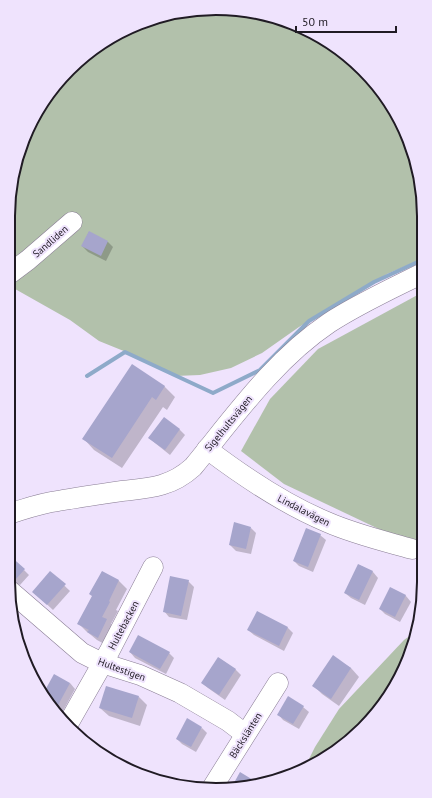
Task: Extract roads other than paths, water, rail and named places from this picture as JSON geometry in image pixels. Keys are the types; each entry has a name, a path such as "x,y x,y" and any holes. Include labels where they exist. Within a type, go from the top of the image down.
{"street":[{"name":"Sandliden","path":"15,270 72,222"},
{"name":"Sigelhultsvägen","path":"15,512 57,501 152,488 169,483 179,478 187,472 207,449 250,396 305,341 355,307 417,275"},
{"name":"Lindalavägen","path":"207,449 261,487 304,511 363,535 412,549"},
{"name":"Hultebacken","path":"70,720 109,652 153,567"},
{"name":"Hultestigen","path":"15,595 82,653 102,664 140,675 180,693 228,721 245,734"},
{"name":"Bäckslänten","path":"215,783 278,683"}],"waterway":[{"path":"87,376 125,352 213,393 260,370 309,321 374,282 417,262"}]}
